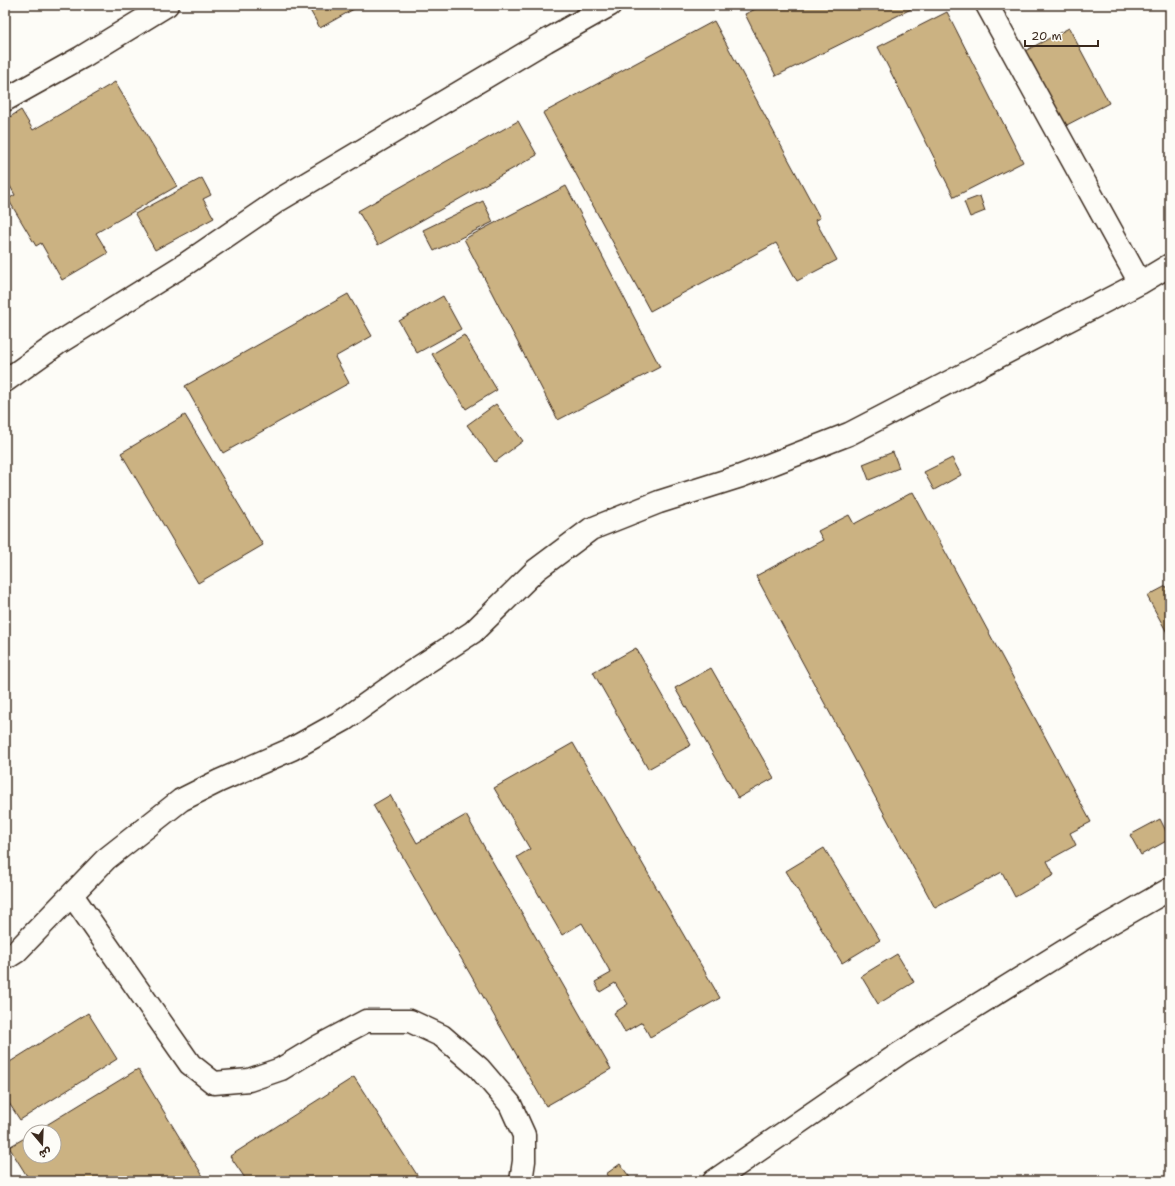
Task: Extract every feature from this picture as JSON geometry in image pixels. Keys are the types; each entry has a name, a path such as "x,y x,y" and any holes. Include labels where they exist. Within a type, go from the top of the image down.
{"lane":[{"path":"5,100 82,57 168,5"},
{"path":"5,381 57,344 188,263 279,200 539,45 610,5"},
{"path":"988,5 1140,283"},
{"path":"5,959 16,952 106,859 181,800 219,781 292,749 344,720 410,673 473,632 536,570 591,529 659,502 741,476 849,434 1140,283 1170,265"},
{"path":"714,1181 900,1053 1096,932 1170,889"},
{"path":"72,895 190,1064 214,1083 249,1080 281,1069 319,1046 366,1021 410,1021 442,1036 479,1068 510,1104 524,1135 524,1161 521,1181"}],"building":[{"path":"307,5 361,5 320,28"},
{"path":"764,5 914,5 915,7 776,76 745,14"},
{"path":"947,12 1023,162 954,197 878,47"},
{"path":"714,21 820,218 815,220 837,260 797,281 776,243 650,311 543,113"},
{"path":"1069,28 1109,103 1063,127 1023,52"},
{"path":"115,82 177,186 96,233 108,253 62,280 41,243 36,246 8,199 15,195 5,177 5,120 21,110 33,130"},
{"path":"518,121 537,155 378,245 358,211"},
{"path":"202,178 211,195 203,199 214,218 155,250 135,214"},
{"path":"566,186 660,367 558,420 464,239"},
{"path":"980,196 985,211 970,217 964,202"},
{"path":"483,201 493,222 434,251 423,230"},
{"path":"348,294 372,336 335,357 349,383 223,453 185,386"},
{"path":"443,296 461,329 417,353 399,321"},
{"path":"464,335 497,390 466,409 432,354"},
{"path":"496,404 523,441 495,462 467,425"},
{"path":"185,415 263,545 198,583 121,453"},
{"path":"893,452 899,468 869,480 863,464"},
{"path":"952,458 961,475 934,490 924,472"},
{"path":"913,492 1091,822 1070,833 1076,845 1047,861 1054,875 1015,897 1002,872 935,908 756,576 823,540 818,531 849,515 854,524"},
{"path":"1166,586 1170,593 1170,638 1147,596"},
{"path":"636,648 691,745 648,769 593,672"},
{"path":"711,668 774,778 738,798 675,688"},
{"path":"573,743 720,998 650,1037 642,1022 625,1032 614,1013 628,1004 615,983 600,992 595,982 611,973 582,923 562,935 517,857 530,849 494,788"},
{"path":"390,795 417,843 466,815 611,1069 546,1106 373,805"},
{"path":"1160,819 1170,839 1141,855 1130,835"},
{"path":"824,848 880,940 842,963 786,871"},
{"path":"897,954 914,982 878,1004 861,976"},
{"path":"88,1013 117,1059 20,1120 5,1097 5,1065"},
{"path":"138,1069 206,1181 30,1181 9,1147 22,1140 22,1164 62,1164 62,1124 48,1124"},
{"path":"354,1077 421,1181 247,1181 230,1156"},
{"path":"620,1164 631,1179 627,1181 611,1181 606,1174"}]}
